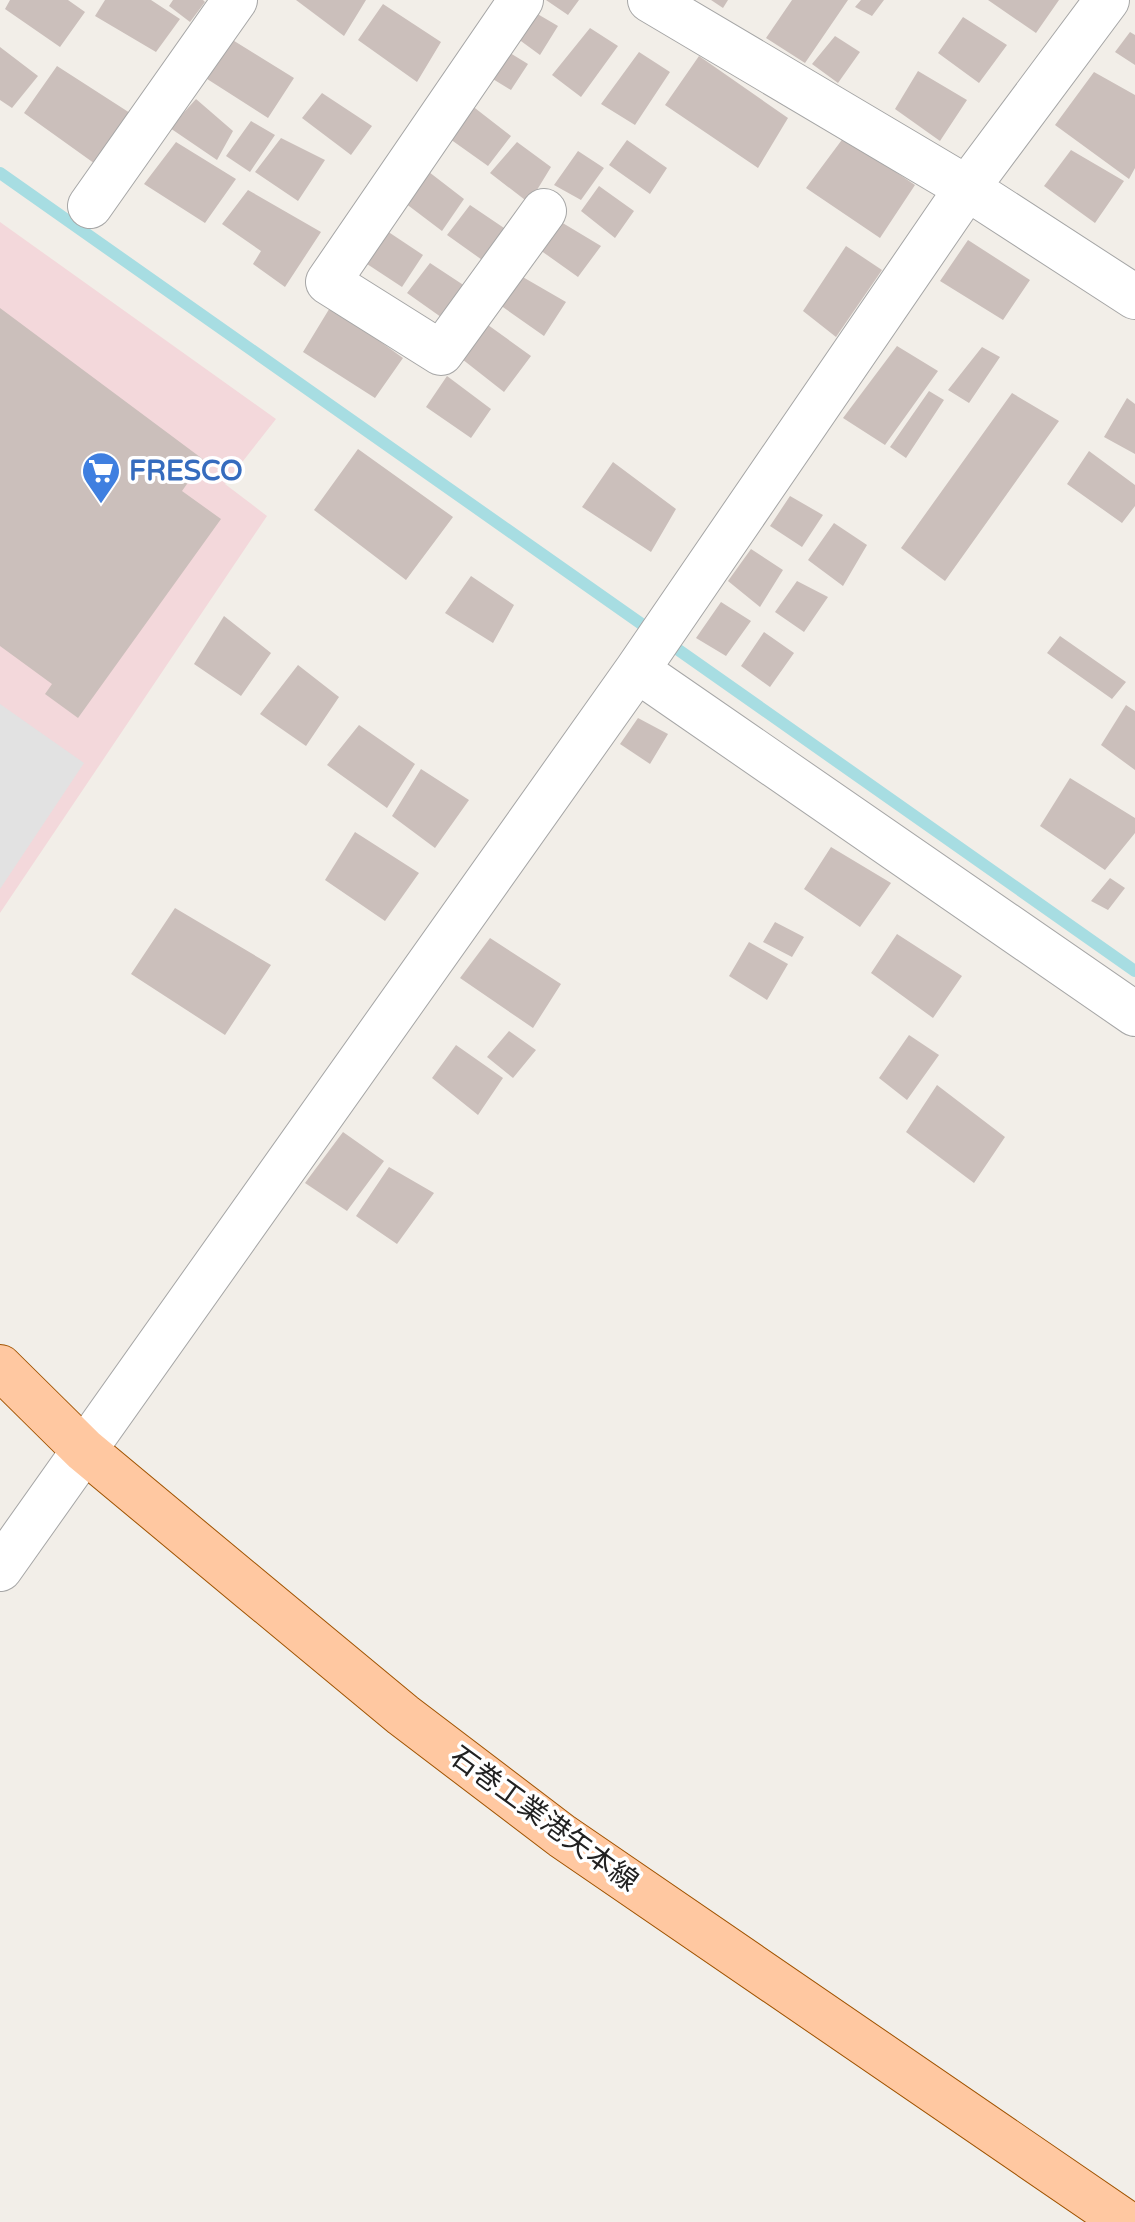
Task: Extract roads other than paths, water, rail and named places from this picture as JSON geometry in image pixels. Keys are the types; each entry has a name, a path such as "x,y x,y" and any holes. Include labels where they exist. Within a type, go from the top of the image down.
{"main road":[{"name":"石巻工業港矢本線","path":"0,1367 84,1450 403,1715 562,1836 1125,2222"}],"street":[{"path":"90,206 235,0"},
{"path":"521,0 328,282 441,353 544,211"},
{"path":"650,0 967,188 1135,297"},
{"path":"0,1569 652,648 967,188 1107,0"},
{"path":"652,648 1135,1014"}],"waterway":[{"path":"0,173 1135,971"}],"place":[{"name":"FRESCO","path":"101,505"}]}
